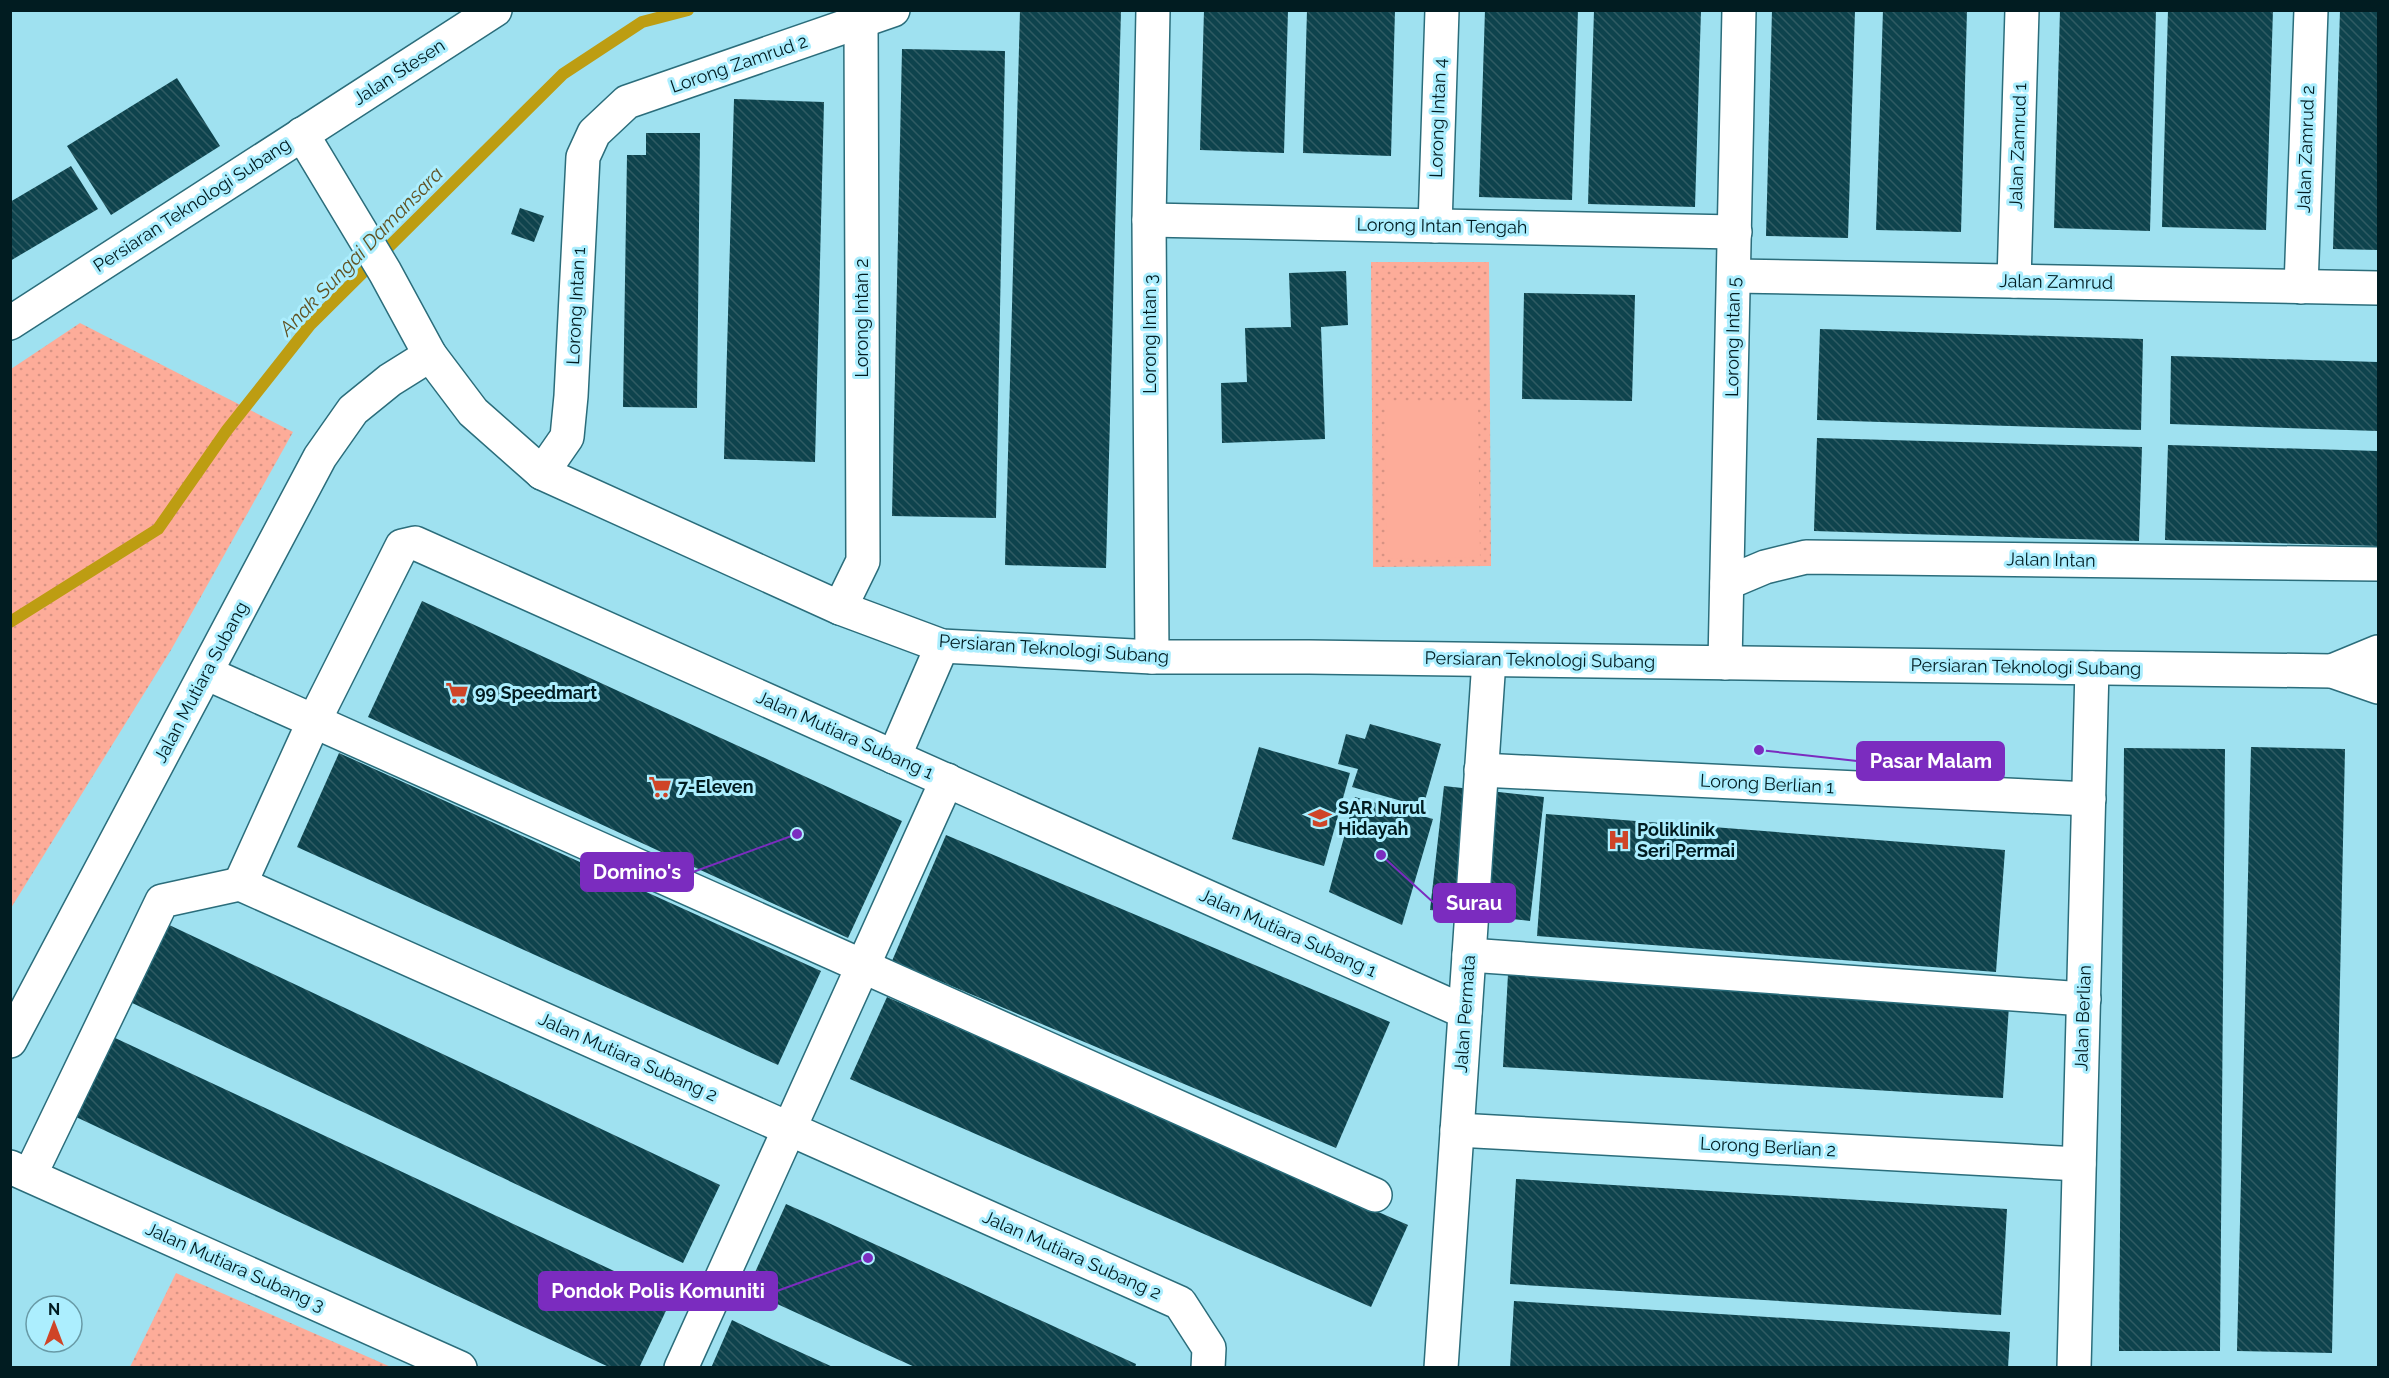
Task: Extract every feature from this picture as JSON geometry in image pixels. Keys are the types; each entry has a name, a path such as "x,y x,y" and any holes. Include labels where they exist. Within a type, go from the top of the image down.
{"street":[{"name":"Jalan Stesen","path":"303,134 495,10"},
{"name":"Lorong Zamrud 2","path":"594,133 627,102 861,23 893,10"},
{"name":"Lorong Intan 3","path":"1152,657 1149,220 1153,10"},
{"name":"Lorong Intan 4","path":"1435,226 1442,10"},
{"name":"Lorong Intan 5","path":"1725,663 1739,10"},
{"name":"Jalan Zamrud 1","path":"2014,281 2022,10"},
{"name":"Jalan Zamrud 2","path":"2301,287 2311,10"},
{"name":"Lorong Intan 2","path":"840,608 863,561 861,23"},
{"name":"Lorong Intan 1","path":"542,474 567,437 583,158 594,133"},
{"name":"Persiaran Teknologi Subang","path":"10,323 303,134 385,272 430,356 473,412 542,474 840,608 942,646 1152,657 2332,671 2379,687"},
{"name":"Lorong Intan Tengah","path":"1149,220 1735,232"},
{"name":"Jalan Zamrud","path":"1734,276 2379,288"},
{"name":"Jalan Mutiara Subang","path":"10,1041 320,457 352,410 390,380 430,356"},
{"name":"Jalan Mutiara Subang 1","path":"314,721 402,546 415,543 1465,1012"},
{"name":"Jalan Intan","path":"1727,583 1765,567 1806,557 2379,564"},
{"path":"894,757 942,646"},
{"name":"Persiaran Teknologi Subang","path":"2332,671 2379,652"},
{"name":"Jalan Permata","path":"1441,1368 1489,660"},
{"name":"Jalan Berlian","path":"2074,1368 2092,668"},
{"path":"206,673 1375,1195"},
{"path":"20,1171 162,901 240,884 314,721"},
{"name":"Lorong Berlian 1","path":"1481,770 2089,799"},
{"path":"681,1368 947,780"},
{"name":"Jalan Mutiara Subang 2","path":"240,884 1180,1304 1209,1348 1208,1368"},
{"path":"1469,955 2084,999"},
{"name":"Lorong Berlian 2","path":"1457,1130 2079,1164"},
{"name":"Jalan Mutiara Subang 3","path":"20,1171 460,1368"}],"shaded area":[{"path":"1371,262 1489,262 1491,566 1373,567"},
{"path":"80,323 293,432 171,650 11,908 11,369"},
{"path":"1385,403 1478,403 1480,557 1387,559"},
{"path":"176,1273 391,1367 130,1367"}],"building":[{"path":"1020,10 1121,10 1106,568 1005,565"},
{"path":"1204,10 1288,10 1284,153 1200,150"},
{"path":"1307,10 1395,10 1391,156 1303,153"},
{"path":"1485,10 1578,10 1572,200 1479,197"},
{"path":"1594,10 1701,10 1695,207 1588,204"},
{"path":"1772,10 1855,10 1848,238 1766,236"},
{"path":"1883,10 1967,10 1961,232 1876,230"},
{"path":"2060,10 2156,10 2150,231 2054,228"},
{"path":"2168,10 2273,10 2266,230 2162,227"},
{"path":"2340,10 2378,10 2378,250 2333,249"},
{"path":"902,49 1005,51 996,518 892,516"},
{"path":"177,78 220,146 111,215 67,146"},
{"path":"734,99 824,102 815,462 724,459"},
{"path":"646,133 700,133 697,408 623,407 627,155 646,155"},
{"path":"71,166 98,209 10,261 10,202"},
{"path":"520,208 544,216 534,242 511,234"},
{"path":"1346,271 1348,325 1321,327 1325,439 1222,443 1221,383 1247,382 1245,328 1291,327 1289,273"},
{"path":"1524,293 1635,295 1632,401 1522,399"},
{"path":"1820,329 2143,339 2141,430 1817,420"},
{"path":"2171,356 2378,362 2378,431 2170,424"},
{"path":"1817,438 2142,447 2139,541 1814,531"},
{"path":"2168,445 2378,451 2378,546 2165,540"},
{"path":"422,601 902,821 848,938 368,717"},
{"path":"1370,724 1441,744 1423,807 1352,787 1358,769 1338,764 1346,734 1365,739"},
{"path":"1259,747 1350,773 1324,866 1232,839"},
{"path":"2251,747 2345,749 2332,1353 2237,1351"},
{"path":"2124,748 2225,749 2220,1351 2119,1351"},
{"path":"339,753 821,971 778,1065 297,847"},
{"path":"1444,786 1544,797 1530,921 1430,910"},
{"path":"1355,797 1433,819 1402,925 1329,892"},
{"path":"1546,814 2005,850 1996,972 1537,936"},
{"path":"946,835 1390,1022 1336,1148 892,961"},
{"path":"165,923 720,1185 683,1263 128,1001"},
{"path":"1508,974 2009,1005 2003,1098 1503,1067"},
{"path":"887,997 1408,1225 1371,1307 850,1079"},
{"path":"113,1037 672,1298 639,1368 611,1368 76,1117"},
{"path":"1516,1179 2007,1209 2001,1315 1510,1284"},
{"path":"786,1204 1136,1364 1135,1368 917,1368 747,1290"},
{"path":"1514,1301 2010,1332 2008,1368 1510,1368"},
{"path":"732,1320 767,1337 835,1368 711,1368"}],"waterway":[{"name":"Anak Sungai Damansara","path":"10,622 158,529 227,430 310,325 563,74 642,22 688,10"}],"place":[{"name":"99 Speedmart","path":"457,693"},
{"name":"Pasar Malam","path":"1759,750"},
{"name":"7-Eleven","path":"660,787"},
{"name":"SAR Nurul Hidayah","path":"1320,818"},
{"name":"Domino's","path":"797,834"},
{"name":"Poliklinik Seri Permai","path":"1619,840"},
{"name":"Surau","path":"1381,855"},
{"name":"Pondok Polis Komuniti","path":"868,1258"}]}
